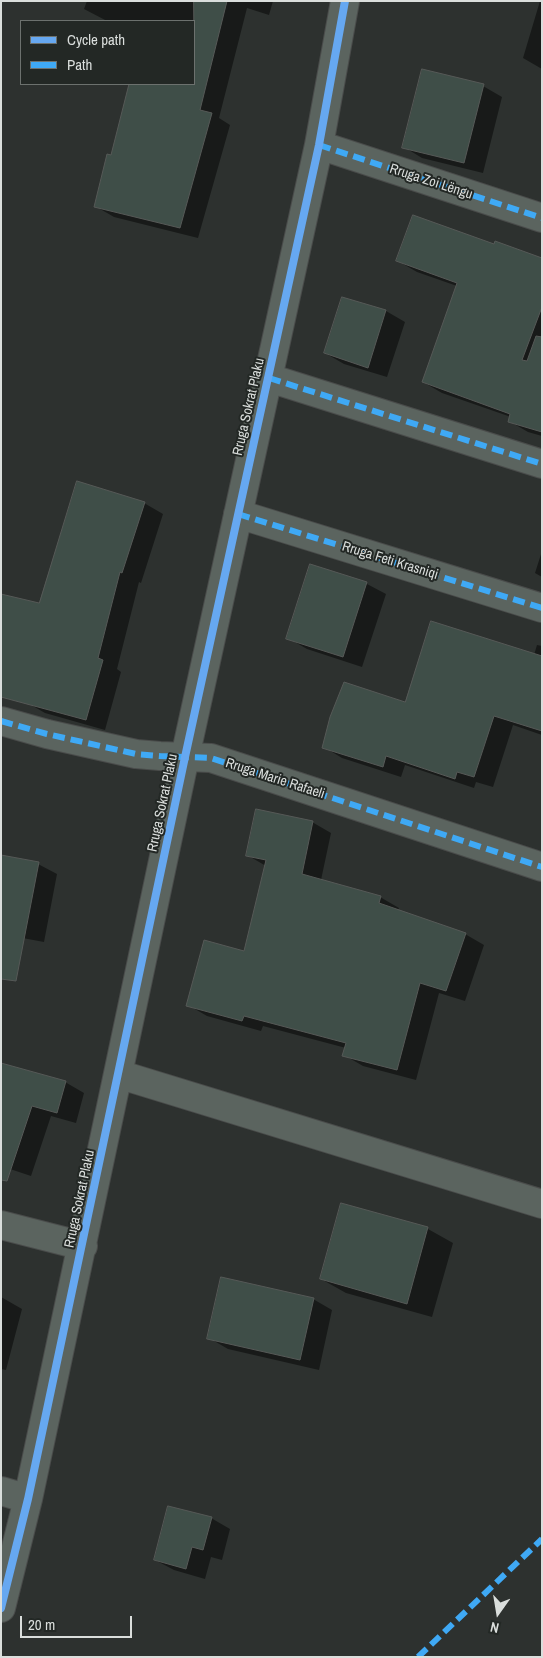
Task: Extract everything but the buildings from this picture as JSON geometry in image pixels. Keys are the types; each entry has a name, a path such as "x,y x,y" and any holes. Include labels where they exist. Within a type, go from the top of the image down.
{"street":[{"name":"Rruga Sokrat Plaku","path":"1,1608 28,1498 83,1246 185,757 319,145 345,1"},
{"name":"Rruga Zoi Lëngu","path":"319,145 542,218"},
{"name":"Rruga Sokrat Plaku","path":"269,378 542,464"},
{"name":"Rruga Feti Krasniqi","path":"238,514 542,608"},
{"name":"Rruga Marie Rafaeli","path":"1,721 47,734 136,754 211,758 542,867"},
{"path":"118,1074 542,1204"},
{"path":"1,1225 83,1246"},
{"path":"1,1491 28,1498"}],"marked path":[{"path":"319,145 542,218"},
{"path":"269,378 542,464"},
{"path":"238,514 542,608"},
{"path":"1,721 47,734 136,754 211,758 542,867"},
{"path":"418,1657 542,1539"}],"cycle path":[{"path":"1,1608 28,1499 185,757 319,145 345,1"}]}
